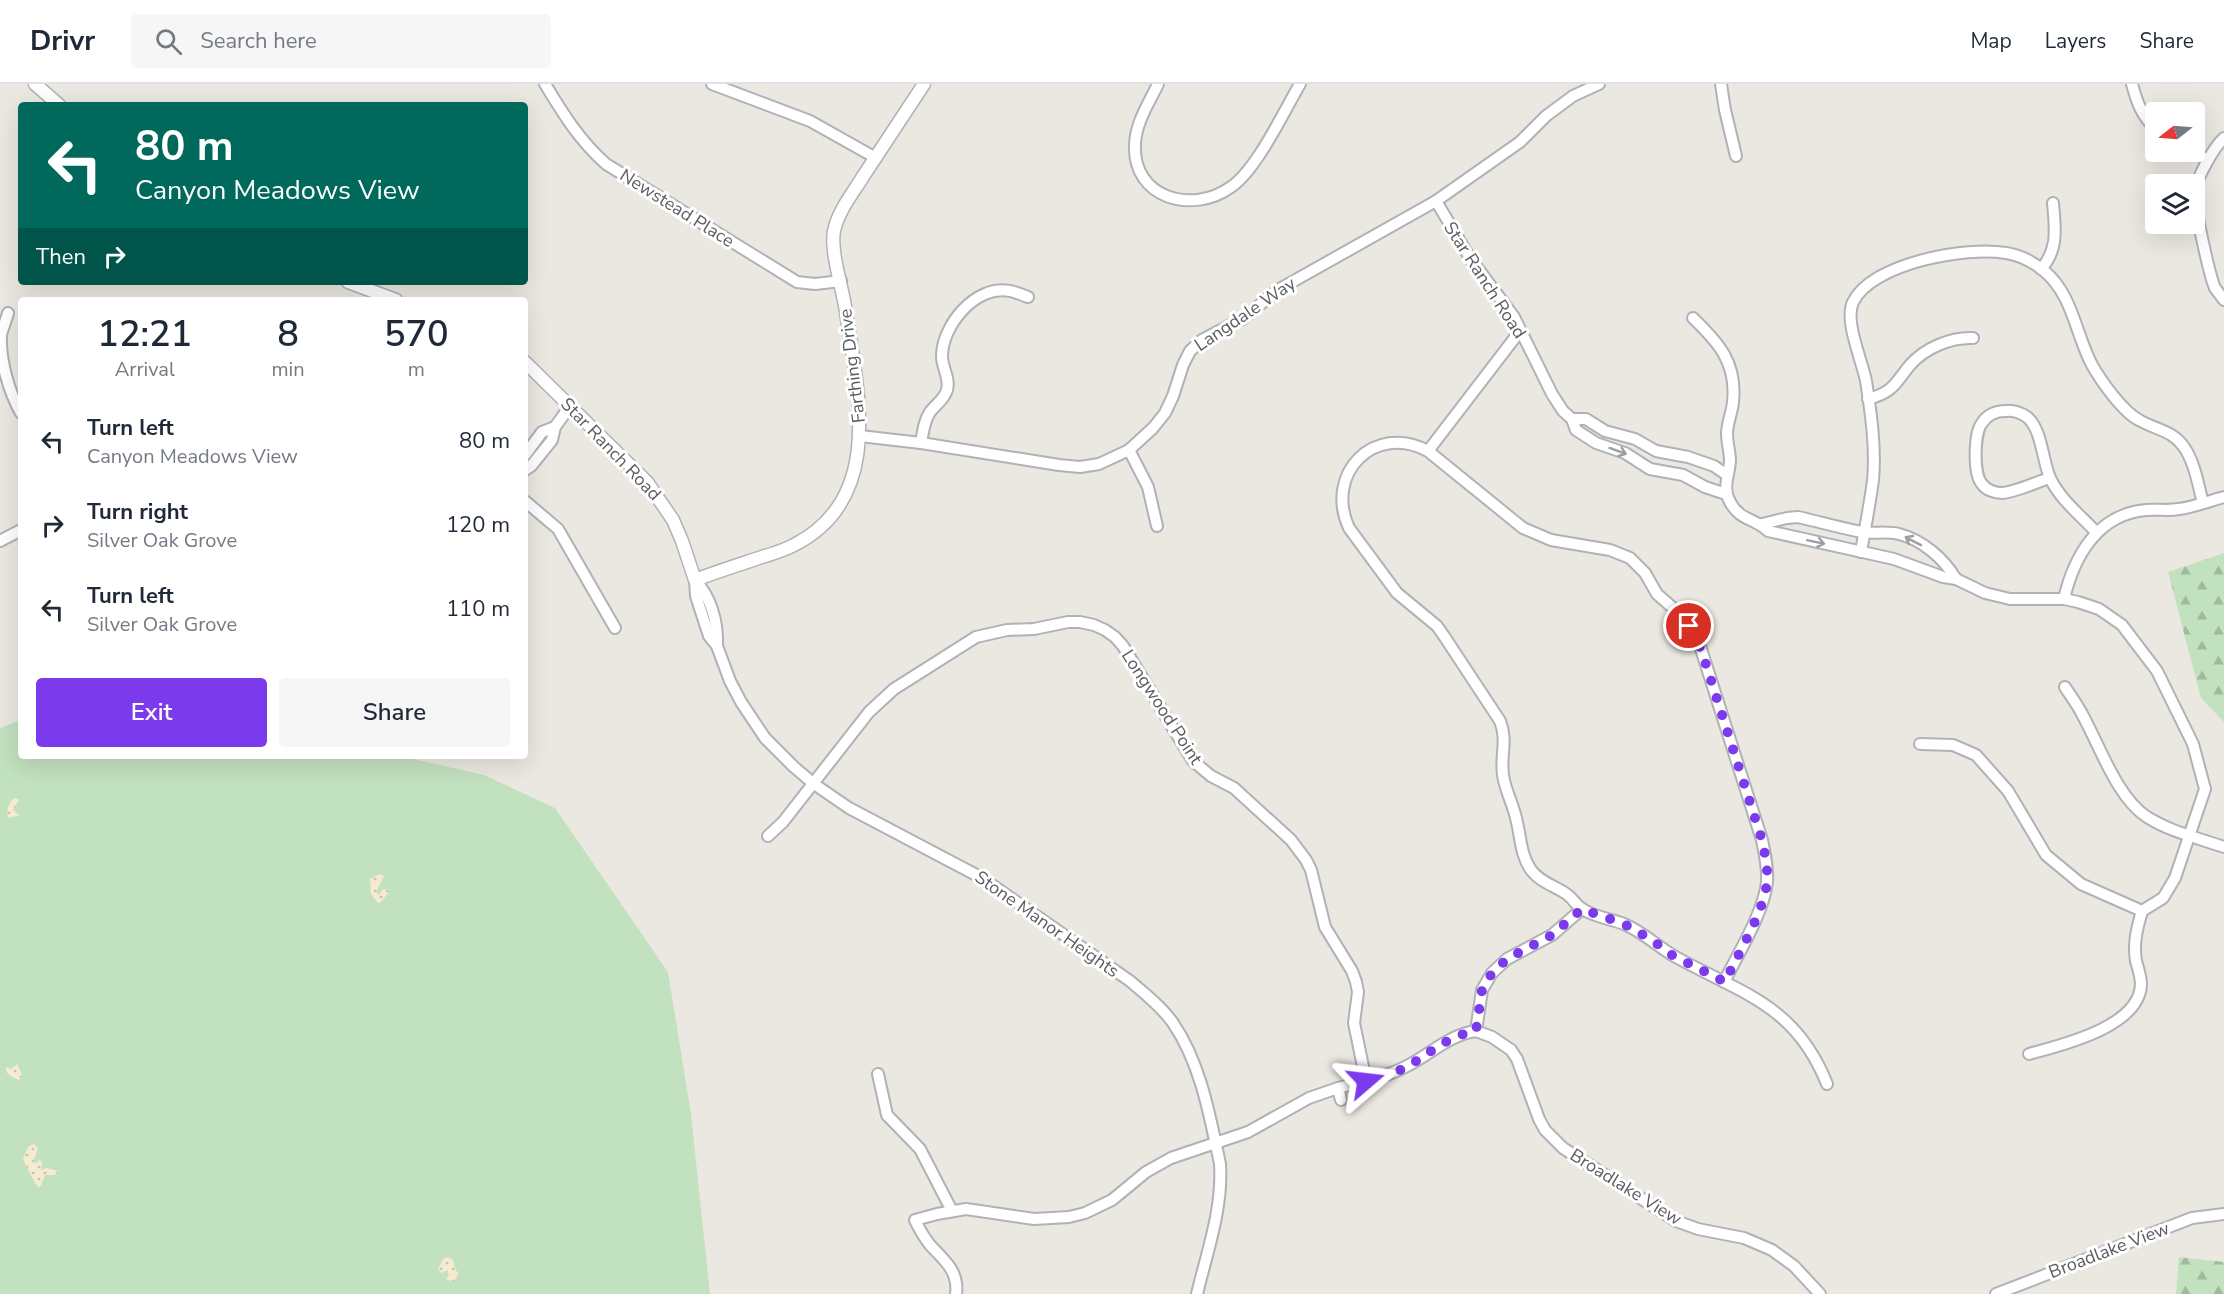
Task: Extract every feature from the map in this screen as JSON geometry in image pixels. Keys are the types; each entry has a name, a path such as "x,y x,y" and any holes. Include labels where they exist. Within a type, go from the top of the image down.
{"street":[{"path":"36,84 56,102"},
{"name":"Newstead Place","path":"545,84 574,131 606,165 797,282 816,285 841,281"},
{"path":"712,84 810,121 876,158"},
{"name":"Farthing Drive","path":"695,580 792,546 808,537 824,522 847,492 859,455 860,436 858,396 833,242 836,224 844,207 924,84"},
{"path":"1158,84 1137,127 1135,146 1138,163 1146,182 1160,194 1178,200 1197,202 1215,197 1248,173 1300,84"},
{"name":"Langdale Way","path":"860,436 1080,467 1099,464 1129,450 1154,429 1166,412 1190,351 1202,340 1244,318 1276,291 1436,201 1520,142 1546,116 1573,96 1599,84"},
{"path":"1721,84 1736,156"},
{"path":"2132,84 2137,103 2145,119"},
{"path":"2224,138 2217,144 2208,160 2195,191 2200,229 2215,288 2224,300"},
{"name":"Star Ranch Road","path":"1436,201 1470,258 1514,317 1552,394 1563,411 1572,419 1576,430 1596,443 1625,453 1650,469 1683,475 1705,487 1726,494"},
{"path":"2041,269 2050,259 2056,241 2053,203"},
{"path":"1861,552 1873,479 1872,426 1860,355 1851,328 1852,303 1861,290 1873,280 1929,257 1949,253 2005,252 2020,257 2041,269 2068,300 2093,367 2128,413 2139,421 2168,431 2184,446 2190,456 2203,503"},
{"path":"356,285 388,297"},
{"path":"921,443 924,424 930,411 939,404 947,388 942,358 946,335 958,313 973,301 1000,291 1010,290 1028,297"},
{"path":"8,313 1,336 3,363 18,406"},
{"path":"1693,318 1716,340 1731,374 1733,403 1727,434 1730,461 1726,494 1736,512 1746,520 1762,524 1787,518 1798,518 1864,532 1899,534 1922,545 1947,565 1956,579"},
{"path":"1428,451 1520,331"},
{"path":"1868,399 1882,395 1895,387 1911,364 1924,352 1964,338 1973,338"},
{"name":"Star Ranch Road","path":"528,365 631,465 663,503 682,541 695,580"},
{"path":"528,468 552,440 555,427 570,406"},
{"path":"2050,478 2002,493 1987,489 1981,484 1976,465 1978,432 1981,423 1988,416 2009,410 2021,413 2029,419 2034,427 2050,478 2057,491 2096,532"},
{"path":"1572,419 1586,419 1605,431 1635,439 1656,451 1688,457 1714,466 1727,475"},
{"path":"528,451 542,432 555,427"},
{"path":"1725,982 1761,905 1767,882 1767,868 1762,840 1695,636 1681,615 1657,594 1645,573 1630,558 1610,550 1551,540 1523,528 1428,451 1404,441 1382,444 1364,454 1355,462 1344,483 1345,519 1349,528 1397,594 1441,631 1495,711 1504,732 1503,773 1517,820 1522,854 1533,873 1541,880 1566,893 1582,909 1624,924 1672,955 1766,1004 1794,1027 1813,1053 1827,1084"},
{"path":"1129,450 1148,487 1157,526"},
{"path":"1683,475 1688,457"},
{"path":"2064,599 2068,579 2076,562 2096,532 2121,516 2144,510 2179,509 2224,497"},
{"path":"528,504 558,529 615,628"},
{"path":"1762,524 1768,531 1894,559 1943,577 1956,579 1985,593 2010,599 2064,599 2099,609 2122,625 2157,671 2193,744 2205,789 2175,878 2163,898 2142,911 2135,941 2141,984 2137,999 2122,1016 2092,1035 2029,1054"},
{"path":"0,541 18,532"},
{"name":"Stone Manor Heights","path":"695,580 696,596 709,636 717,646 730,681 752,720 779,753 814,784 849,808 982,878 1130,981 1173,1023 1187,1048 1198,1078 1220,1164 1220,1191 1197,1294"},
{"name":"Longwood Point","path":"768,836 783,822 814,784 869,712 894,689 976,637 1007,630 1035,629 1068,622 1087,623 1105,630 1123,646 1193,761 1211,776 1234,788 1291,840 1306,860 1311,870 1325,927 1330,939 1352,971 1356,982 1358,992 1354,1023 1366,1081"},
{"path":"2065,687 2130,803 2145,817 2174,831 2224,847"},
{"path":"1920,744 1953,746 1976,755 2008,791 2046,855 2081,884 2142,911"},
{"path":"956,1294 956,1278 952,1267 929,1244 915,1220 952,1211 980,1210 1043,1219 1084,1213 1112,1200 1157,1165 1171,1158 1248,1132 1309,1098 1408,1066 1441,1044 1465,1033 1476,1031 1482,990 1492,973 1507,959 1552,935 1582,909"},
{"name":"Broadlake View","path":"1476,1031 1492,1037 1511,1050 1517,1059 1539,1119 1545,1130 1563,1148 1676,1221 1698,1229 1744,1238 1772,1250 1794,1266 1820,1294"},
{"path":"878,1074 887,1115 920,1149 952,1211"},
{"path":"1338,1088 1341,1100"},
{"name":"Broadlake View","path":"1996,1294 2192,1218 2224,1214"}],"green space":[{"path":"2224,553 2224,722 2201,698 2168,572"},
{"path":"18,721 18,759 413,759 484,775 555,808 668,972 691,1114 710,1294 0,1294 0,728"},
{"path":"2179,1257 2224,1262 2224,1294 2176,1294"}],"sand":[{"path":"15,798 19,800 13,810 19,815 9,818 8,807"},
{"path":"380,874 384,876 376,892 379,895 382,890 387,889 388,893 378,903 371,894 370,879"},
{"path":"17,1064 22,1075 19,1080 6,1070 6,1067 11,1069"},
{"path":"34,1144 38,1148 33,1162 37,1163 40,1159 41,1170 47,1168 58,1171 55,1175 45,1175 41,1186 38,1187 23,1159 28,1147"},
{"path":"448,1257 453,1260 459,1274 454,1281 447,1280 448,1270 441,1273 438,1269 444,1258"}],"route":[{"path":"1366,1081 1397,1071 1441,1044 1465,1033 1476,1031 1485,981 1507,959 1552,935 1582,909 1624,924 1672,955 1725,982 1761,905 1767,882 1767,868 1762,840 1701,649 1689,626"}]}
